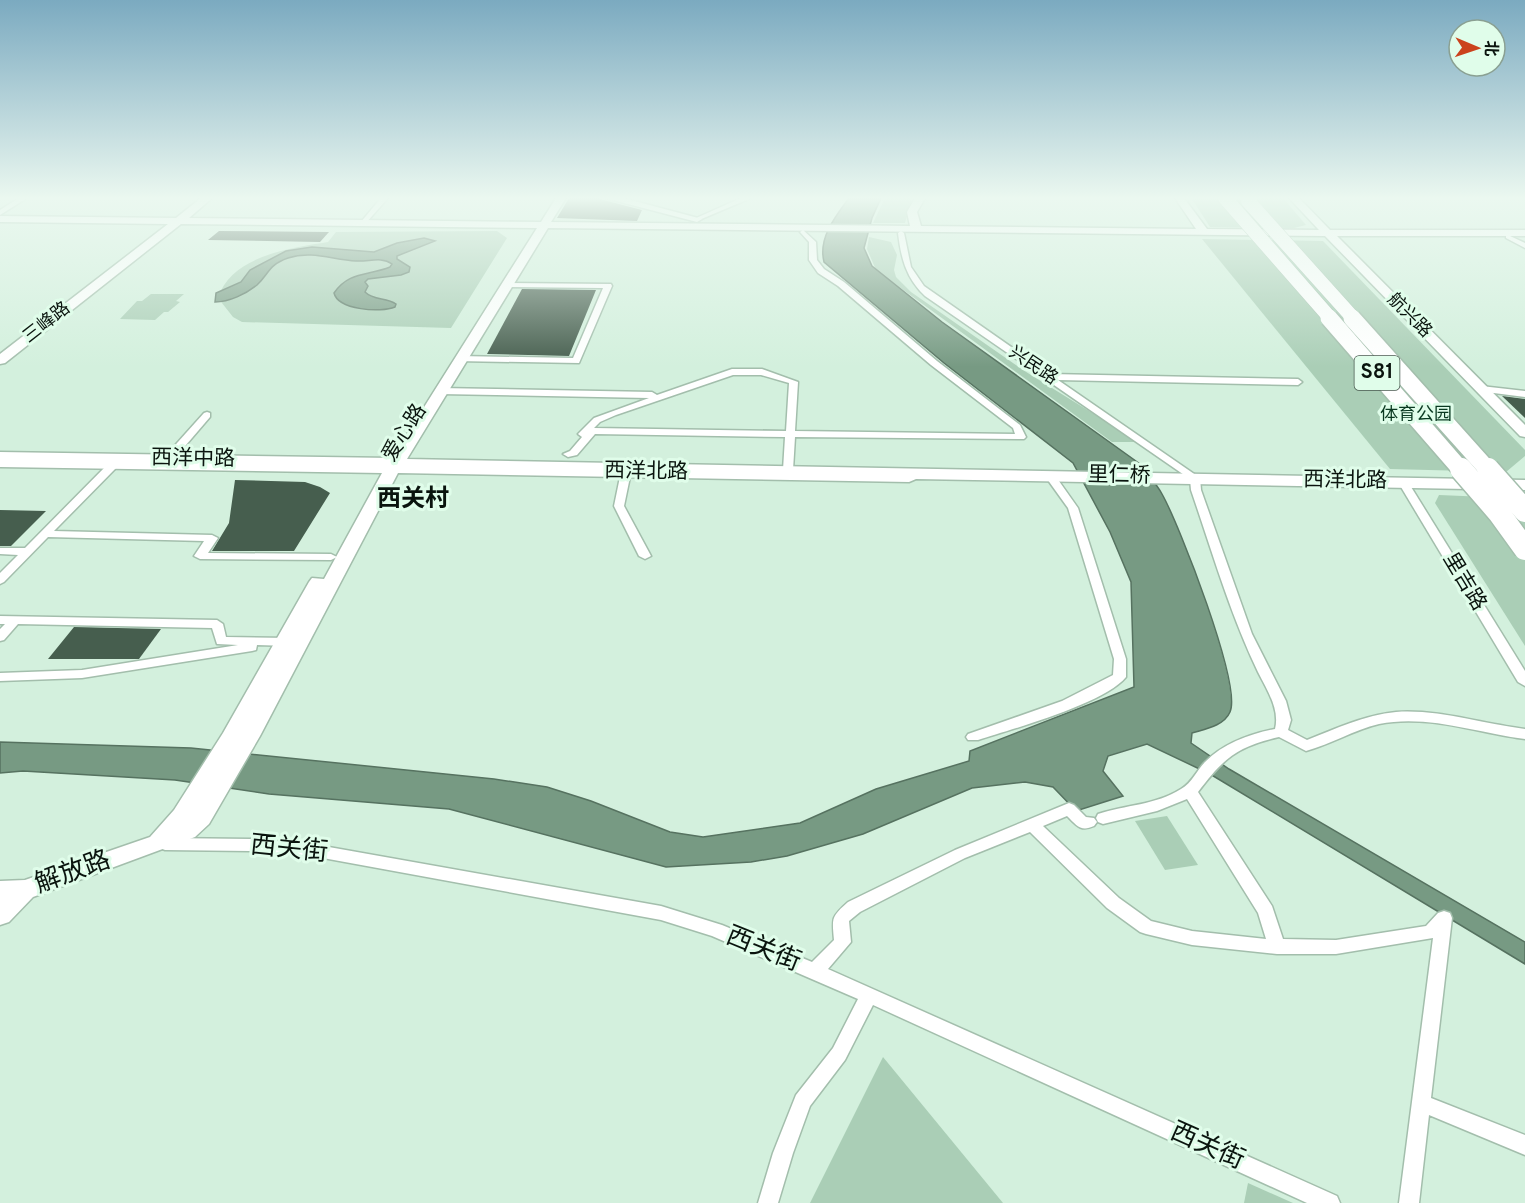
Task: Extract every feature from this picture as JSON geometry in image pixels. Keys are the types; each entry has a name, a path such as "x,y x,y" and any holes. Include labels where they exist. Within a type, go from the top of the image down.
{"highway":[{"name":"S81","path":"1274,254 1499,513 1525,549"},
{"name":"S81","path":"1295,254 1525,511"}],"main road":[{"name":"三峰路","path":"0,360 137,254"},
{"name":"爱心路","path":"291,642 331,558 519,254"},
{"name":"爱心路","path":"155,844 187,831 191,817 241,736 389,466 440,391 507,285 523,254"},
{"name":"航兴路","path":"1347,254 1525,433"},
{"name":"西洋中路","path":"0,456 389,466"},
{"name":"西洋北路","path":"389,466 564,460 909,474"},
{"name":"西洋中路","path":"0,462 114,464 167,461"},
{"name":"西洋北路","path":"389,466 626,472 1073,476"},
{"name":"里仁桥","path":"1073,476 1165,477"},
{"name":"西洋北路","path":"1165,477 1525,484"},
{"name":"解放路","path":"0,915 25,890 155,844"},
{"path":"0,891 25,890"}],"street":[{"path":"564,460 592,431 1021,437 1017,427 821,271 813,260 813,254"},
{"name":"兴民路","path":"904,254 905,264 917,285 1195,478"},
{"path":"459,359 576,361 608,286 507,285"},
{"path":"564,460 597,420 732,372 743,371 762,372 794,382 788,470"},
{"path":"1049,377 1298,382"},
{"path":"1480,388 1525,394"},
{"path":"440,391 652,396"},
{"path":"167,461 207,415"},
{"path":"0,580 114,464"},
{"path":"626,472 619,506 645,556"},
{"path":"973,737 1073,702 1103,689 1119,677 1120,659 1073,508 1050,476"},
{"path":"1195,478 1196,490 1246,634 1279,701 1284,720 1281,732"},
{"name":"里吉路","path":"1403,482 1525,682"},
{"path":"47,534 212,538 200,556 331,558"},
{"path":"0,551 29,552"},
{"path":"0,620 217,624 221,641 291,642"},
{"path":"0,637 15,620"},
{"path":"0,677 82,674 291,642"},
{"path":"815,971 843,942 840,919 854,906 960,854 1069,809 1084,824 1172,800 1190,792 1204,772 1222,756 1257,737 1281,732 1306,746 1383,718 1406,717 1525,734"},
{"path":"1190,792 1266,911 1277,946"},
{"path":"1032,825 1113,903 1146,927 1192,938 1277,946 1336,947 1431,932 1444,918 1409,1203"},
{"name":"西关街","path":"155,844 187,842 312,850 650,911 716,930 869,995 1330,1203"},
{"path":"768,1203 783,1153 803,1101 839,1054 869,995"},
{"path":"1422,1103 1525,1145"}],"green space":[{"path":"270,254 497,254 451,328 242,322 233,317 218,298 225,284 235,272"},
{"path":"869,254 897,254 894,270 896,277 911,292 1023,370 1139,442 1112,442 876,270"},
{"name":"体育公园","path":"1214,254 1336,254 1525,450 1525,456 1506,472 1390,469"},
{"path":"151,294 184,294 176,301 180,302 155,320 120,319 137,301 142,301"},
{"path":"1439,495 1511,498 1525,515 1525,646 1435,503"},
{"path":"1167,816 1198,865 1165,870 1135,821"},
{"path":"883,1057 1003,1203 810,1203"},
{"path":"1248,1183 1293,1203 1244,1203"}],"shaded area":[{"path":"280,254 402,254 397,256 397,259 410,267 409,272 401,275 368,279 365,282 368,286 365,292 369,295 396,304 395,307 389,309 361,309 343,303 334,293 353,277 382,270 392,264 379,260 356,261 314,255 297,256 281,261 248,291 232,299 215,302 216,293 241,282 250,270"},
{"path":"823,254 867,254 872,266 942,322 1140,464 1160,490 1181,537 1207,604 1227,671 1231,696 1230,712 1223,721 1214,726 1192,733 1191,743 1229,769 1525,942 1525,964 1210,774 1147,744 1108,756 1103,771 1123,796 1076,811 1053,787 1025,782 972,788 863,834 787,856 751,862 666,867 449,809 269,794 175,780 23,771 0,773 0,742 191,748 494,779 547,787 591,801 670,832 703,837 800,823 876,789 969,761 970,751 1134,687 1131,582 1110,532 1073,463 944,363 824,262"}],"building":[{"path":"522,289 596,290 569,356 487,354"},
{"path":"1502,396 1525,399 1525,418"},
{"path":"235,480 305,482 330,493 294,551 212,551 229,523"},
{"path":"0,510 46,511 11,546 0,546"},
{"path":"74,627 161,629 139,659 48,659"}],"district":[{"name":"西关村","path":"413,500"}]}
